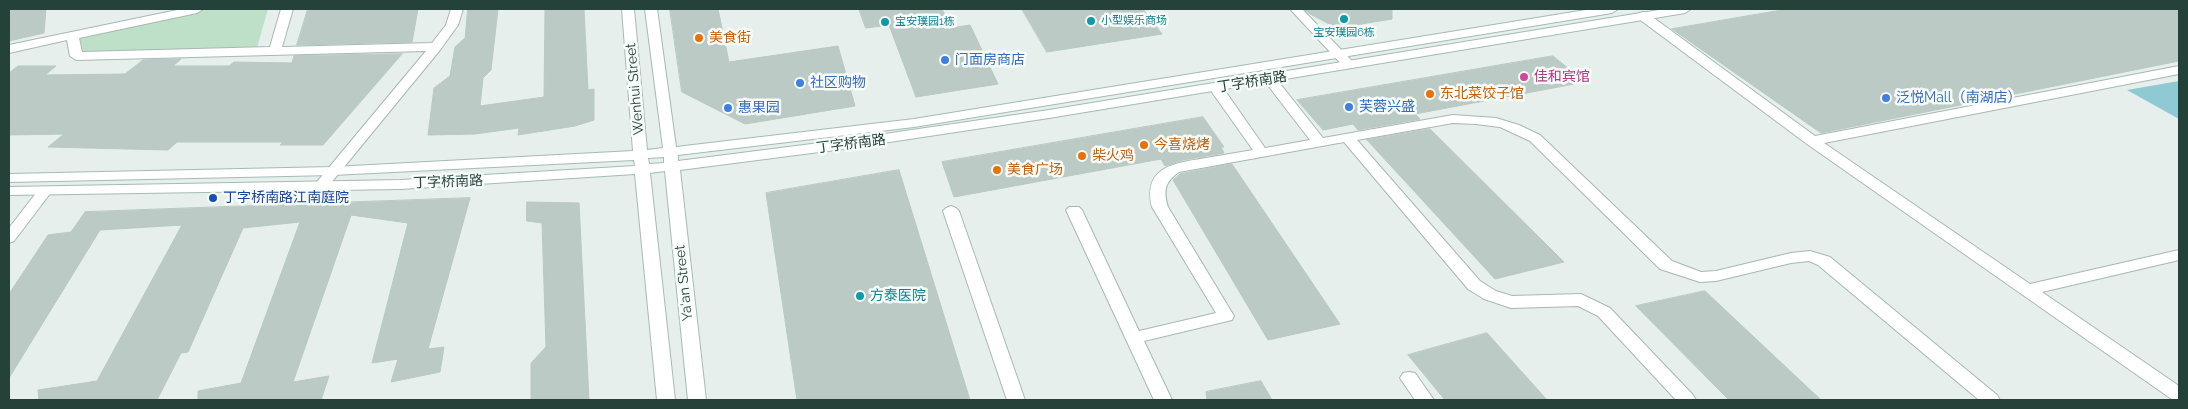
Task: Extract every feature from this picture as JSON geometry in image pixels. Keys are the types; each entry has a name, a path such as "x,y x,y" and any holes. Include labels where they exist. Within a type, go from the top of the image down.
{"street":[{"path":"9,49 197,9"},
{"path":"275,50 287,9"},
{"path":"321,186 436,47 452,25 457,9"},
{"name":"Wenhui Street","path":"628,9 641,162"},
{"name":"Wenhui Street","path":"651,9 671,159"},
{"path":"1296,9 1349,65"},
{"name":"丁字桥南路","path":"671,159 906,124 1339,55 1612,9"},
{"name":"丁字桥南路","path":"9,191 321,186 486,180 641,162 884,140 1216,88 1685,9"},
{"path":"1643,16 1812,141 2179,395"},
{"path":"73,36 76,56 436,47"},
{"path":"1812,141 2179,70"},
{"path":"1269,79 1319,142"},
{"path":"1216,88 1262,153"},
{"path":"1134,338 1226,316 1160,207 1156,194 1158,184 1164,175 1174,168 1453,119 1482,119 1509,125 1535,138 1666,265 1682,272 1700,277 1708,277 1791,258 1810,256 1824,262 1991,400"},
{"path":"1348,138 1474,285 1490,295 1511,302 1581,300 1604,312 1687,400"},
{"name":"Ya'an Street","path":"671,159 697,400"},
{"path":"641,162 666,400"},
{"name":"丁字桥南路","path":"9,178 641,162"},
{"path":"9,238 45,191"},
{"path":"1074,210 1163,400"},
{"path":"951,211 1016,400"},
{"path":"2028,290 2179,255"},
{"path":"1409,378 1425,400"}],"green space":[{"path":"197,9 268,9 256,51 76,56 73,36"}],"water":[{"path":"2179,81 2179,119 2127,90"}],"building":[{"path":"9,9 46,9 44,33 9,41"},
{"path":"308,9 418,9 412,42 297,45"},
{"path":"468,9 498,9 491,70 483,78 480,106 544,97 545,9 584,9 588,90 594,89 594,120 575,126 518,135 519,128 475,134 428,135 434,88 450,76 455,47 465,38"},
{"path":"670,9 718,9 729,62 838,46 855,106 745,124 682,92"},
{"name":"门面房商店","path":"859,9 942,9 951,28 970,25 998,84 916,97 889,25 866,28"},
{"name":"小型娱乐商场","path":"1022,9 1143,9 1162,34 1047,52"},
{"name":"宝安璞园6栋","path":"1304,9 1392,9 1392,19 1337,28"},
{"name":"泛悦Mall（南湖店）","path":"1788,9 2179,9 2179,61 1821,133 1672,29"},
{"path":"402,54 323,145 280,145 283,142 177,142 168,150 48,147 64,134 9,135 9,73 18,66 56,66 45,75 125,74 143,60 181,59 173,66 229,66 234,62 292,63 294,56"},
{"path":"1553,56 1585,82 1415,114 1420,119 1358,130 1353,124 1323,130 1297,100"},
{"path":"1203,117 1224,147 1221,147 1224,153 1183,160 1165,166 1161,159 954,197 942,162"},
{"path":"1430,129 1564,262 1495,279 1367,140"},
{"path":"1232,164 1340,324 1268,340 1173,180 1180,174"},
{"name":"方泰医院","path":"899,170 970,400 797,400 766,193"},
{"path":"470,198 428,349 444,347 440,372 391,382 398,359 372,363 408,223 351,215 293,382 329,376 321,400 198,400 198,391 241,383 300,222 243,228 188,352 181,353 157,400 39,400 38,390 97,381 182,225 100,230 9,378 9,294 48,235 71,232 85,212"},
{"path":"527,202 579,203 589,400 531,400 531,363 546,347 542,223 527,221"},
{"path":"1705,291 1821,400 1729,400 1636,306"},
{"path":"1487,333 1547,400 1445,400 1408,355"},
{"path":"1261,381 1272,400 1207,400 1206,392"}],"place":[{"name":"宝安璞园6栋","path":"1344,19"},
{"name":"小型娱乐商场","path":"1091,21"},
{"name":"宝安璞园1栋","path":"885,22"},
{"name":"美食街","path":"699,38"},
{"name":"门面房商店","path":"945,60"},
{"name":"佳和宾馆","path":"1524,77"},
{"name":"社区购物","path":"800,83"},
{"name":"东北菜饺子馆","path":"1430,94"},
{"name":"泛悦Mall（南湖店）","path":"1886,98"},
{"name":"芙蓉兴盛","path":"1349,107"},
{"name":"惠果园","path":"728,108"},
{"name":"今喜烧烤","path":"1144,145"},
{"name":"柴火鸡","path":"1082,156"},
{"name":"美食广场","path":"997,170"},
{"name":"丁字桥南路江南庭院","path":"213,198"},
{"name":"方泰医院","path":"860,296"}]}
